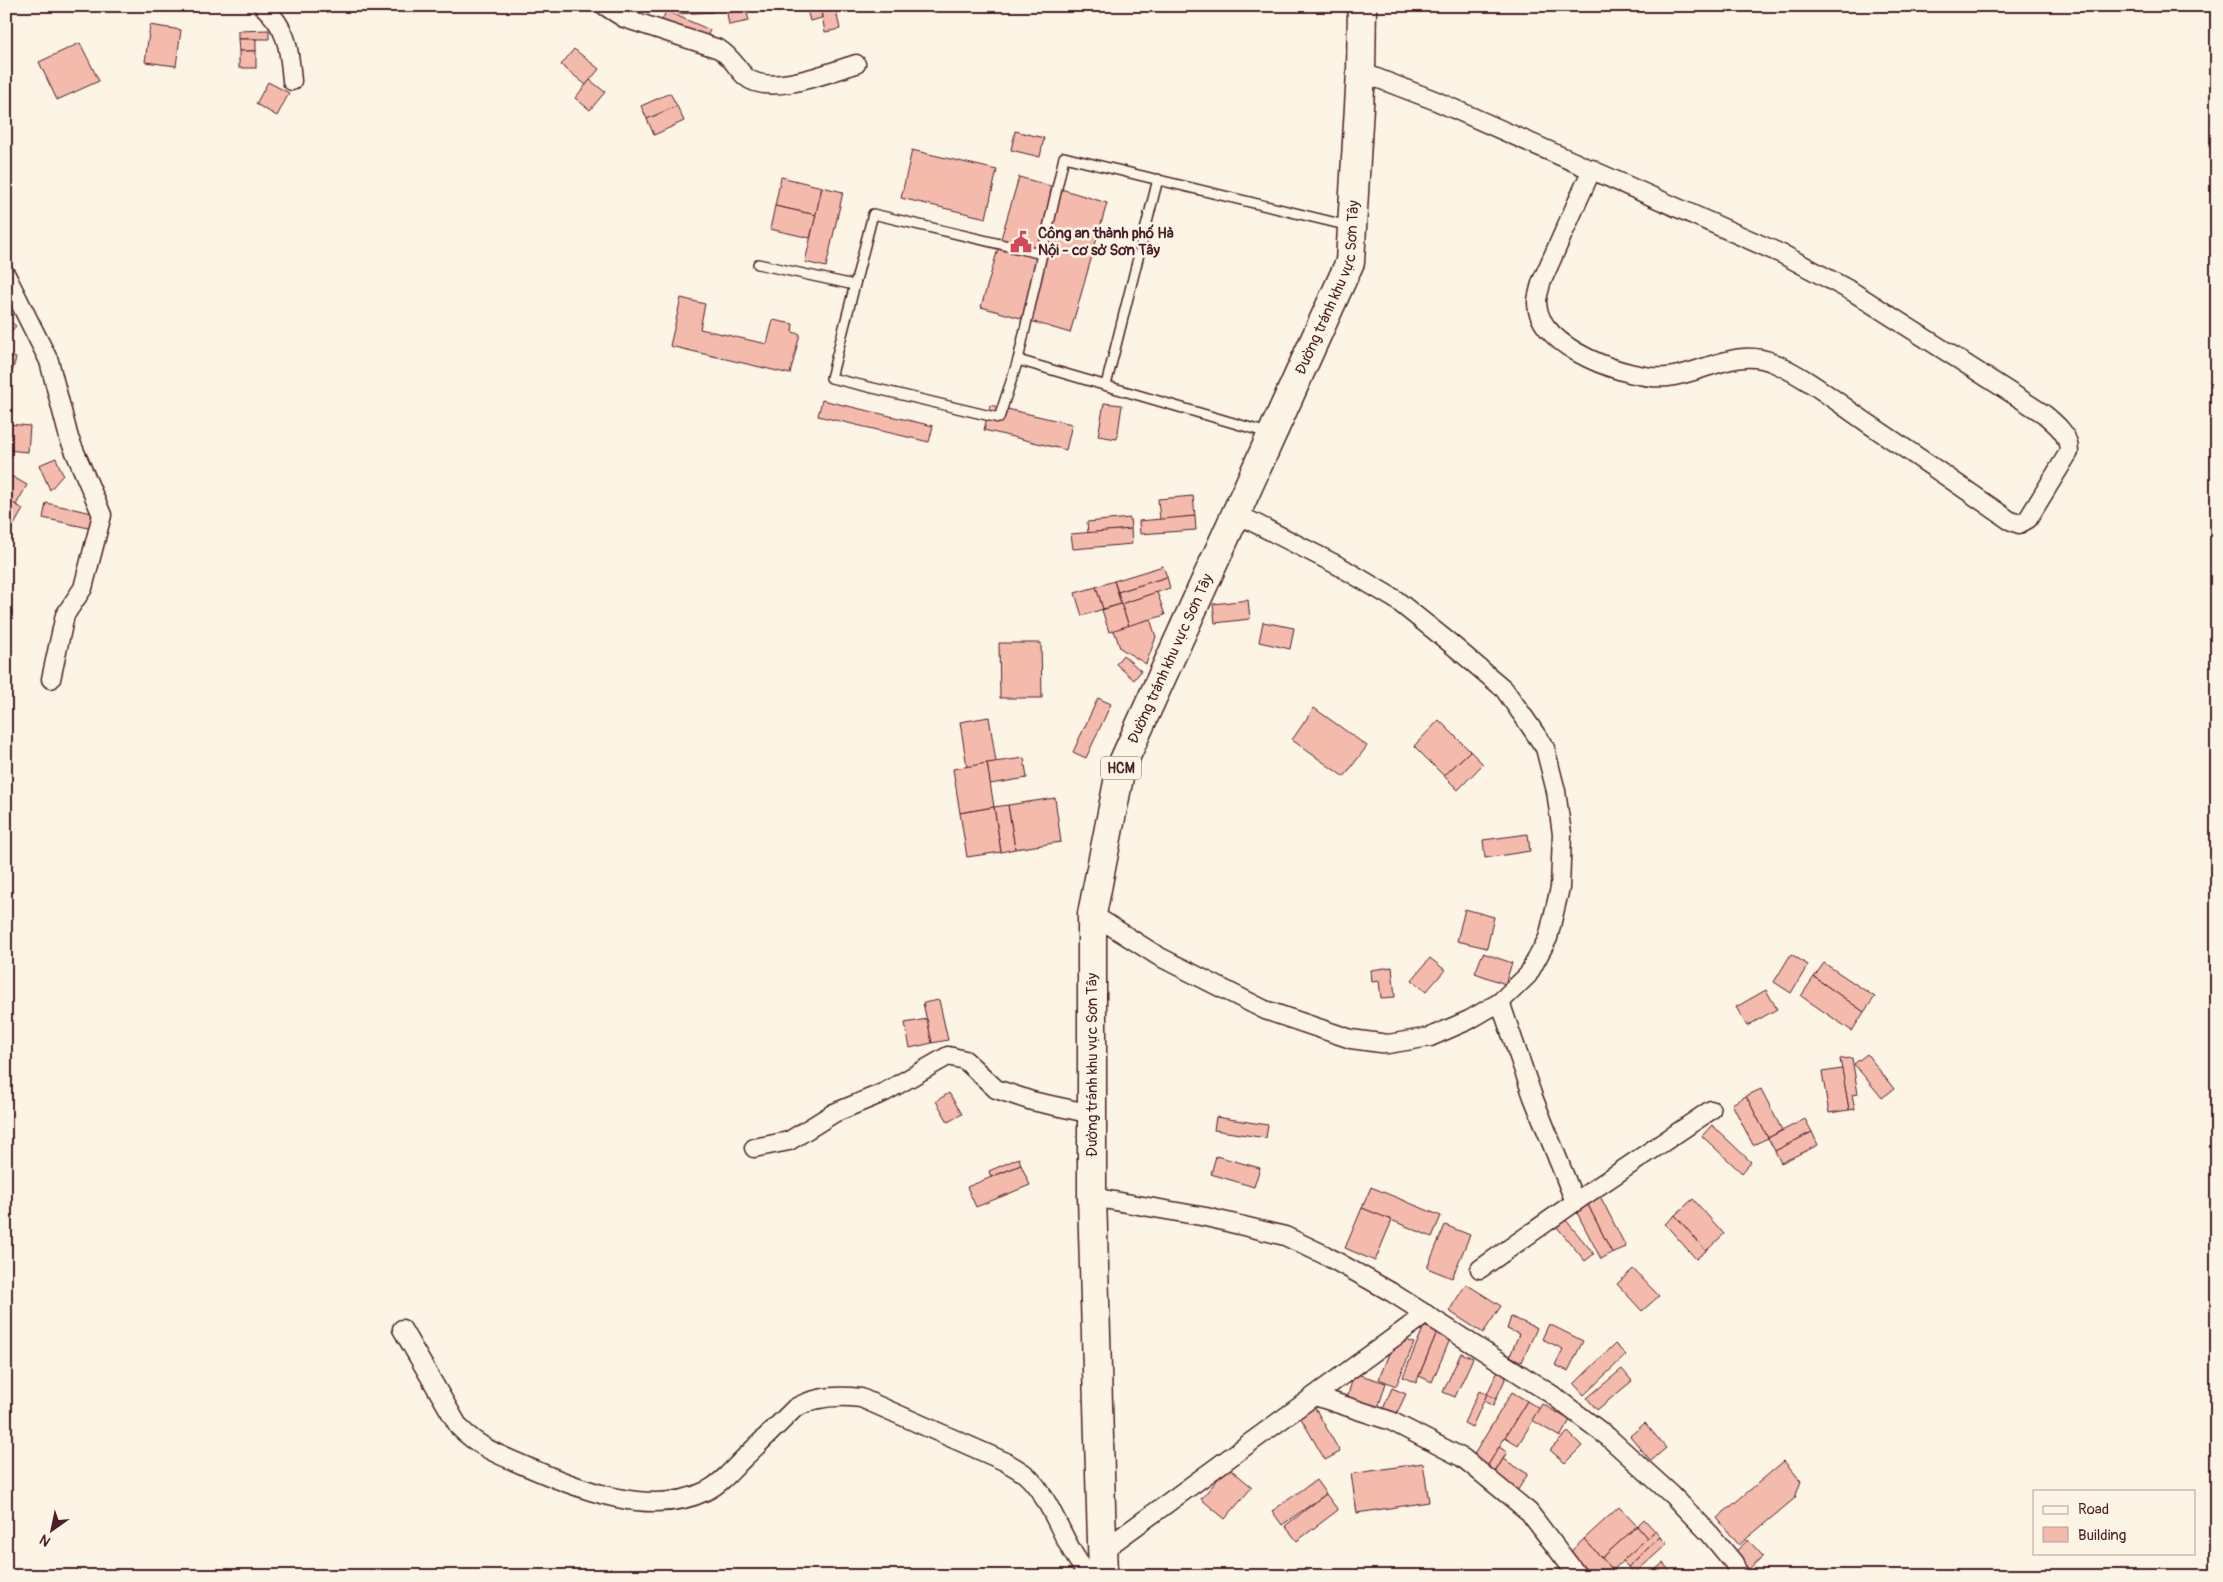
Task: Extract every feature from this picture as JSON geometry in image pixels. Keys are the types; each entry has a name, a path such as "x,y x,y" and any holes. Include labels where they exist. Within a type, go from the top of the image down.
{"highway":[{"name":"Đường tránh khu vực Sơn Tây","path":"1103,1563 1092,1196 1092,914 1121,767 1350,262 1361,72 1362,6"}],"street":[{"path":"263,6 276,18 284,31 292,81"},
{"path":"605,6 624,18 719,49 728,55 746,76 765,84 789,83 856,64"},
{"path":"1361,72 1434,100 1592,169 1784,255 1853,292 2044,414 2066,435 2069,443 2069,452 2028,519 2019,524 2009,520 1807,381 1760,358 1723,361 1668,377 1649,377 1609,367 1567,346 1543,321 1537,303 1541,283 1592,169"},
{"path":"6,275 50,361 69,438 102,515 83,588 65,615 51,680"},
{"path":"1092,914 1158,956 1265,1010 1351,1039 1388,1044 1430,1037 1469,1020 1500,1002 1528,975 1548,938 1560,888 1562,834 1556,791 1545,748 1504,689 1395,600 1339,566 1235,513"},
{"path":"1500,1002 1533,1097 1575,1202"},
{"path":"754,1148 789,1141 834,1113 885,1092 948,1056 965,1060 996,1089 1032,1101 1092,1114"},
{"path":"1480,1269 1711,1110"},
{"path":"1092,1196 1206,1217 1285,1236 1325,1255 1426,1314 1551,1394 1608,1436 1672,1495 1710,1534 1734,1563 1739,1576"},
{"path":"1103,1563 1315,1396 1426,1314"},
{"path":"402,1329 459,1427 471,1439 486,1449 574,1487 624,1500 658,1502 688,1498 707,1491 722,1480 795,1408 809,1400 844,1396 861,1398 1006,1462 1026,1475 1040,1494 1080,1566 1090,1576"},
{"path":"1315,1396 1391,1421 1463,1458 1528,1512 1578,1576"}],"lane":[{"path":"1042,254 873,214 830,378 999,418 1018,360 1064,157 1352,227"},
{"path":"1106,385 1158,179"},
{"path":"758,264 854,285"},
{"path":"1018,360 1271,434"}],"building":[{"path":"678,6 713,6 713,12 678,14"},
{"path":"725,6 745,6 746,8 727,13"},
{"path":"757,6 780,6 758,10"},
{"path":"806,6 820,6 822,18 810,21"},
{"path":"820,6 835,6 840,29 825,32"},
{"path":"2209,6 2217,6 2217,18 2206,9"},
{"path":"746,8 749,21 729,25 727,13"},
{"path":"666,11 710,30 705,41 661,23"},
{"path":"150,25 181,30 176,66 145,62"},
{"path":"269,30 269,39 238,39 238,31"},
{"path":"238,39 256,39 256,51 239,51"},
{"path":"80,43 99,81 57,100 39,62"},
{"path":"574,49 599,69 586,85 561,65"},
{"path":"239,51 256,51 256,68 239,68"},
{"path":"590,80 605,92 590,110 575,98"},
{"path":"268,82 289,93 277,116 256,104"},
{"path":"670,93 677,106 647,119 641,106"},
{"path":"677,106 684,121 654,135 647,119"},
{"path":"1015,131 1044,138 1040,157 1011,150"},
{"path":"912,150 997,170 986,218 901,198"},
{"path":"781,177 822,187 816,215 775,206"},
{"path":"1019,177 1061,189 1024,319 981,307"},
{"path":"822,187 843,192 826,267 805,262"},
{"path":"1061,189 1107,203 1070,333 1024,319"},
{"path":"775,206 816,215 810,238 770,229"},
{"path":"681,298 705,304 700,329 767,344 773,320 793,324 792,332 800,334 790,374 670,346"},
{"path":"6,318 16,326 6,337"},
{"path":"6,355 16,358 7,390 6,390"},
{"path":"822,400 933,426 929,442 818,416"},
{"path":"1104,403 1122,405 1117,439 1098,436"},
{"path":"990,405 1072,424 1066,450 984,430"},
{"path":"8,424 30,426 28,452 6,450"},
{"path":"56,458 63,475 50,490 39,465"},
{"path":"6,473 27,485 16,505 6,499"},
{"path":"1193,496 1195,516 1160,520 1158,499"},
{"path":"6,499 23,509 14,525 6,521"},
{"path":"46,503 97,514 93,529 43,518"},
{"path":"1195,516 1196,530 1140,534 1139,521"},
{"path":"1130,518 1131,529 1088,533 1087,522"},
{"path":"1131,529 1132,544 1073,549 1071,534"},
{"path":"1163,566 1167,577 1118,592 1114,581"},
{"path":"1167,577 1170,588 1121,604 1118,592"},
{"path":"1114,581 1121,604 1103,609 1096,587"},
{"path":"1096,587 1103,609 1082,616 1075,593"},
{"path":"1157,592 1165,615 1129,626 1121,604"},
{"path":"1248,600 1250,619 1215,623 1213,604"},
{"path":"1121,604 1129,626 1109,632 1102,610"},
{"path":"1150,619 1156,637 1146,664 1120,648 1114,630"},
{"path":"1263,622 1294,628 1290,649 1259,642"},
{"path":"999,643 1041,643 1042,698 1000,698"},
{"path":"1123,655 1141,671 1134,680 1116,664"},
{"path":"1098,698 1111,704 1086,758 1073,752"},
{"path":"1314,708 1367,746 1344,777 1292,740"},
{"path":"989,717 996,762 967,767 960,722"},
{"path":"1439,720 1470,751 1444,776 1414,746"},
{"path":"1470,751 1483,764 1458,790 1444,776"},
{"path":"1024,758 1027,778 990,784 987,763"},
{"path":"987,763 994,807 960,813 953,769"},
{"path":"1055,798 1061,842 1015,849 1008,805"},
{"path":"1008,805 1015,849 1001,852 994,807"},
{"path":"994,807 1001,852 967,857 960,813"},
{"path":"1528,834 1530,851 1485,858 1483,840"},
{"path":"1465,909 1494,917 1487,948 1457,941"},
{"path":"1483,953 1512,963 1505,984 1475,973"},
{"path":"1791,954 1808,965 1791,993 1774,982"},
{"path":"1430,958 1445,970 1426,992 1412,980"},
{"path":"1824,963 1875,997 1864,1012 1814,977"},
{"path":"1392,967 1395,997 1381,998 1379,981 1372,982 1371,970"},
{"path":"1814,977 1864,1012 1852,1031 1801,996"},
{"path":"1766,990 1777,1009 1747,1026 1736,1007"},
{"path":"939,1000 948,1040 932,1043 923,1003"},
{"path":"927,1019 932,1043 910,1048 905,1023"},
{"path":"1867,1054 1894,1089 1882,1098 1854,1064"},
{"path":"1852,1058 1858,1094 1852,1095 1855,1109 1849,1110 1840,1059"},
{"path":"1842,1069 1849,1110 1829,1113 1822,1072"},
{"path":"1761,1089 1782,1130 1768,1138 1746,1096"},
{"path":"949,1093 962,1114 948,1122 936,1101"},
{"path":"1746,1096 1768,1138 1753,1145 1732,1104"},
{"path":"1216,1117 1268,1125 1266,1138 1214,1130"},
{"path":"1805,1119 1812,1132 1775,1151 1768,1138"},
{"path":"1712,1125 1751,1162 1742,1173 1702,1136"},
{"path":"1812,1132 1818,1145 1781,1163 1775,1151"},
{"path":"1216,1156 1260,1168 1254,1187 1211,1174"},
{"path":"1019,1158 1021,1165 991,1177 989,1171"},
{"path":"1021,1165 1030,1185 976,1207 967,1187"},
{"path":"1371,1187 1441,1216 1432,1237 1362,1208"},
{"path":"1599,1194 1626,1247 1612,1253 1586,1201"},
{"path":"1693,1199 1724,1234 1706,1251 1675,1215"},
{"path":"1586,1201 1612,1253 1601,1259 1574,1207"},
{"path":"1362,1208 1392,1220 1375,1261 1345,1248"},
{"path":"1675,1215 1706,1251 1696,1259 1665,1224"},
{"path":"1565,1219 1594,1254 1585,1261 1556,1226"},
{"path":"1445,1225 1470,1235 1452,1278 1427,1268"},
{"path":"1633,1269 1659,1296 1642,1311 1617,1284"},
{"path":"1466,1284 1501,1306 1483,1333 1449,1311"},
{"path":"1511,1317 1537,1328 1522,1362 1510,1356 1519,1334 1507,1329"},
{"path":"1549,1324 1583,1341 1568,1371 1555,1365 1563,1349 1542,1339"},
{"path":"1424,1326 1437,1332 1416,1383 1403,1377"},
{"path":"1437,1332 1451,1337 1432,1382 1419,1376"},
{"path":"1396,1336 1414,1343 1396,1386 1379,1379"},
{"path":"1615,1344 1626,1355 1584,1395 1574,1384"},
{"path":"1461,1353 1473,1358 1455,1397 1443,1392"},
{"path":"1499,1368 1508,1373 1496,1399 1487,1394"},
{"path":"1622,1369 1632,1381 1597,1410 1587,1398"},
{"path":"1354,1373 1386,1383 1378,1408 1347,1399"},
{"path":"1392,1388 1406,1394 1396,1415 1383,1409"},
{"path":"1479,1391 1487,1394 1472,1427 1464,1423"},
{"path":"1512,1392 1527,1401 1487,1467 1472,1458"},
{"path":"1487,1394 1496,1399 1493,1406 1484,1401"},
{"path":"1527,1401 1540,1409 1518,1445 1505,1437"},
{"path":"1542,1404 1570,1420 1560,1437 1532,1420"},
{"path":"1314,1406 1340,1452 1325,1460 1299,1415"},
{"path":"1645,1423 1666,1448 1651,1461 1630,1436"},
{"path":"1568,1432 1582,1446 1565,1463 1550,1450"},
{"path":"1499,1447 1507,1452 1495,1472 1487,1467"},
{"path":"1503,1459 1528,1474 1517,1491 1493,1476"},
{"path":"1784,1461 1801,1481 1795,1498 1739,1545 1717,1518"},
{"path":"1423,1463 1429,1502 1357,1513 1351,1474"},
{"path":"1228,1467 1252,1487 1225,1519 1201,1499"},
{"path":"1316,1480 1326,1494 1282,1525 1272,1511"},
{"path":"1326,1494 1338,1510 1297,1541 1285,1526"},
{"path":"1619,1507 1637,1526 1602,1558 1584,1539"},
{"path":"1644,1519 1655,1531 1647,1538 1637,1526"},
{"path":"1637,1526 1647,1538 1613,1570 1602,1558"},
{"path":"1655,1531 1660,1537 1628,1567 1622,1561"},
{"path":"1660,1537 1667,1544 1634,1574 1628,1567"},
{"path":"1584,1539 1613,1570 1606,1576 1589,1576 1568,1554"},
{"path":"1748,1540 1763,1556 1749,1569 1734,1553"},
{"path":"1663,1563 1674,1576 1648,1576"}],"place":[{"name":"Công an thành phố Hà Nội - cơ sở Sơn Tây","path":"1021,242"}]}
